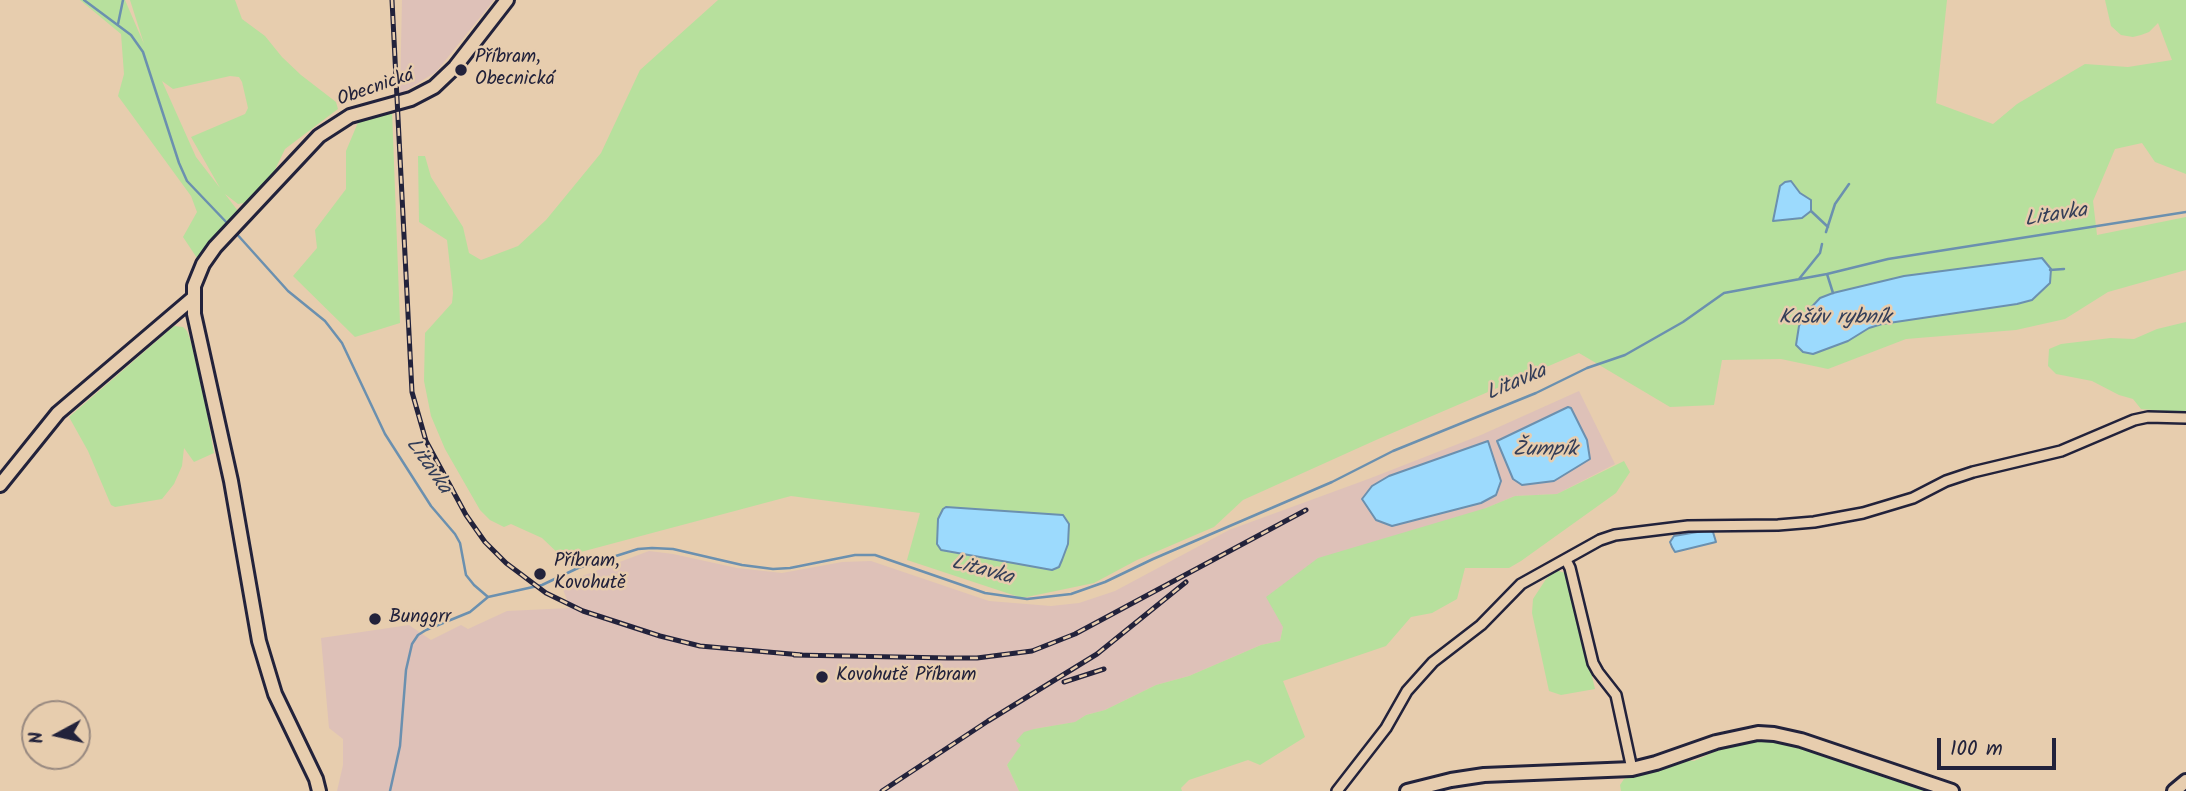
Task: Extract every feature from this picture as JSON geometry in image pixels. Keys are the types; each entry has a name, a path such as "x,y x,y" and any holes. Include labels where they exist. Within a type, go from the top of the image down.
{"street":[{"name":"Obecnická","path":"193,298 197,276 222,239 319,136 334,125 366,111 411,99 434,88 455,67 507,0"},
{"path":"0,485 58,413 193,298"},
{"path":"193,298 194,314 231,481 265,667 319,791"},
{"path":"1337,791 1386,728 1400,701 1421,673 1480,625 1521,584 1586,547 1615,535 1688,526 1790,524 1863,513 1913,498 1946,481 1973,472 2061,451 2134,420 2186,418"},
{"path":"1566,560 1593,663 1616,695 1632,769"},
{"path":"1407,791 1437,782 1484,775 1632,769 1716,742 1758,733 1801,740 1952,791"},
{"path":"2174,791 2186,782"}],"shaded area":[{"path":"402,0 494,0 436,72 400,94"},
{"path":"1579,391 1615,464 1557,494 1515,496 1486,508 1283,627 1280,641 1261,645 1189,676 1156,685 1105,710 1086,715 1076,722 1034,729 1007,765 1019,791 337,791 343,765 343,739 329,728 321,638 409,625 431,640 461,625 468,629 507,611 570,608 561,584 649,551 737,568 782,573 842,562 871,561 989,601 1051,606 1079,603 1115,591 1229,530 1481,435"}],"green space":[{"path":"80,0 125,0 144,44 130,0 235,0 242,19 265,36 301,75 336,102 338,109 285,149 273,174 244,203 238,204 225,194 238,211 197,258 183,237 197,212 191,196 118,96 124,74 121,34","holes":["230,76 239,77 248,108 245,114 191,137 220,188 196,157 162,81 173,89"]},
{"path":"718,0 1947,0 1936,103 1993,124 2017,104 2085,64 2128,67 2172,60 2158,23 2149,32 2141,35 2121,35 2111,26 2105,0 2186,0 2186,174 2155,162 2142,143 2115,149 2093,201 2097,235 2186,217 2186,270 2108,292 2065,319 2016,330 1906,339 1828,369 1781,359 1722,360 1714,405 1670,407 1579,353 1243,500 1214,527 1137,560 1094,583 1022,598 907,560 920,513 791,496 562,557 542,538 511,524 504,527 490,520 480,510 445,449 431,416 424,381 425,333 452,303 453,293 447,240 419,222 418,156 425,156 431,177 463,227 469,253 481,260 518,246 546,220 601,153 640,70","holes":["1796,187 1810,200 1811,211 1802,218 1773,221","2041,258 2049,264 2043,290 2031,300 1882,324 1813,354 1814,303 1820,298 1904,276","946,507 1063,515 1069,524 1068,544 1059,567 1052,570 948,552"]},
{"path":"392,110 400,323 355,337 293,276 317,248 315,230 346,189 346,151 359,120"},
{"path":"2186,322 2186,413 2141,409 2133,399 2092,381 2056,374 2048,366 2049,349 2061,344 2111,338 2134,339 2157,329"},
{"path":"174,326 183,327 190,339 203,390 214,453 194,462 184,448 182,466 174,484 162,499 115,507 111,505 88,451 69,417"},
{"path":"1624,461 1630,472 1616,493 1521,561 1509,568 1465,568 1457,599 1432,613 1411,617 1386,646 1283,681 1305,737 1260,765 1248,760 1189,780 1181,788 1182,791 1019,791 1007,765 1021,745 1016,741 1024,732 1075,722 1156,685 1189,676 1261,645 1280,641 1283,627 1266,597 1318,558 1486,508 1515,496 1557,494"},
{"path":"1556,570 1568,574 1595,689 1561,695 1549,691 1532,613 1533,599 1546,579"},
{"path":"1763,739 1811,750 1929,791 1621,791 1620,785 1624,779 1688,760 1694,761 1729,745"}],"water":[{"path":"1791,181 1800,193 1811,200 1811,211 1802,218 1773,221 1780,186"},
{"name":"Kašův rybník","path":"2042,258 2051,269 2050,283 2032,300 1882,324 1813,354 1803,352 1796,345 1799,326 1805,314 1820,298 1833,293 1904,276"},
{"name":"Žumpík","path":"1568,407 1571,408 1587,440 1590,459 1554,481 1522,485 1513,479 1497,441"},
{"path":"1488,441 1501,481 1496,495 1481,503 1392,526 1376,520 1362,499 1372,486 1389,476"},
{"path":"946,507 1063,515 1069,524 1068,544 1059,567 1052,570 941,550 937,544 938,519"},
{"path":"1709,530 1713,532 1716,542 1675,552 1670,542 1674,536"}],"waterway":[{"name":"Litavka","path":"84,0 131,35 143,52 187,181 229,225"},
{"path":"118,24 123,0"},
{"path":"1826,232 1835,204 1849,184"},
{"path":"1811,211 1828,227"},
{"name":"Litavka","path":"235,232 288,291 325,321 342,343 385,434 431,506 460,543 466,575 488,597 542,585 578,568 638,549 652,548 673,549 742,565 773,569 855,555 875,555 985,593 1027,599 1071,594 1105,582 1332,482 1393,451 1536,393 1587,368 1625,355 1683,322 1724,293 1827,274 1888,259 2186,212"},
{"path":"1799,279 1820,253 1822,244"},
{"path":"2050,270 2064,269"},
{"path":"1827,274 1833,293"},
{"path":"390,791 400,746 406,670 412,644 418,635 426,630 470,612 488,597"}],"railway":[{"path":"392,0 412,392 426,441 466,515 485,542 506,563 546,593 583,611 700,646 802,655"},
{"path":"794,655 977,658 1032,651 1075,634 1306,510"},
{"path":"882,791 1097,654 1186,582"},
{"path":"1064,682 1104,669"}],"place":[{"name":"Příbram, Obecnická","path":"461,70"},
{"name":"Příbram, Kovohutě","path":"540,574"},
{"name":"Bunggrr","path":"375,619"},
{"name":"Kovohutě Příbram","path":"822,677"}]}
